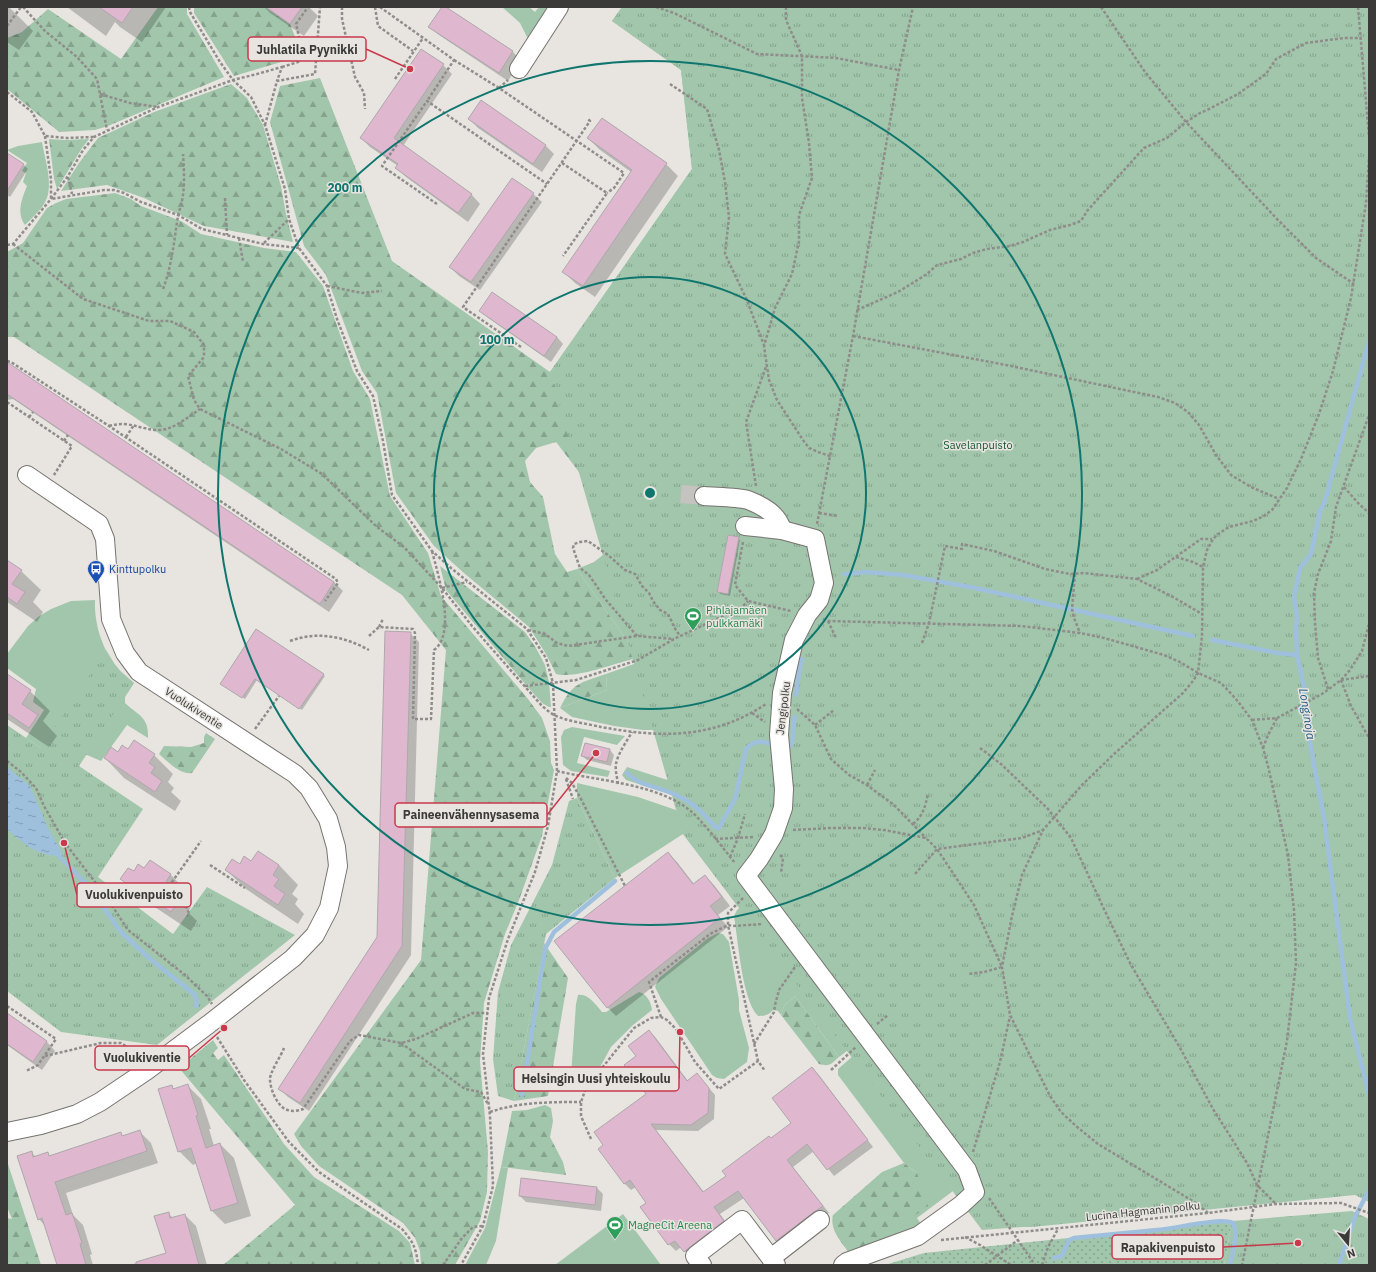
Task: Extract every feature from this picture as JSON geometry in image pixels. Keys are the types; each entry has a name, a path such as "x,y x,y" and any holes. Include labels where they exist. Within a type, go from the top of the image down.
{"street":[{"path":"519,69 559,7"},
{"name":"Vuolukiventie","path":"7,1132 41,1125 77,1114 100,1102 146,1071 209,1024 293,958 314,935 329,908 338,866 336,847 328,819 309,788 295,774 139,672 125,653 111,619 105,539 99,524 27,474"},
{"path":"704,496 748,500 771,512 780,523 782,530 745,526"},
{"name":"Jengipolku","path":"749,880 759,859 774,834 784,808 784,789 779,734 782,693 794,640 807,615 819,600 824,583 815,539 782,530"},
{"path":"749,880 783,925 809,949 967,1170 976,1192 918,1236 843,1265"},
{"path":"702,1265 695,1256 742,1220 773,1261 820,1220"}],"path":[{"path":"7,26 22,7 45,31 77,57 98,79 106,130"},
{"path":"190,7 190,12 220,62 233,80 251,97 265,125 285,189 290,219 299,248 327,286 337,319 357,371 373,396 383,441 392,495 432,551 467,582 527,629 546,658 553,683 558,771 548,826 535,872 506,946 490,998 483,1054 490,1112 493,1186 483,1226 461,1265"},
{"path":"7,245 13,244 51,199 68,176 83,150 94,137 106,130 158,107 233,80 298,62 304,58 306,52 299,37 296,24 308,7"},
{"path":"277,81 316,74 320,7"},
{"path":"342,7 342,19 355,77 364,93 365,109"},
{"path":"375,7 378,26 413,52"},
{"path":"380,7 454,60 499,88 624,173 614,188 607,193 563,256"},
{"path":"656,7 674,13 757,54 836,58 899,70"},
{"path":"764,346 775,308 792,274 799,241 799,215 812,178 809,143 802,98 802,56 786,20 786,7"},
{"path":"838,516 819,513 853,336 899,70 913,7"},
{"path":"1101,7 1145,72 1186,122 1277,219 1316,258 1354,284"},
{"path":"1358,7 1369,137"},
{"path":"396,79 423,38"},
{"path":"857,310 898,292 927,274 937,265 961,259 987,248 1010,246 1050,230 1081,221 1087,211 1144,148 1167,138 1186,122 1200,113 1238,94 1266,74 1276,59 1306,44 1344,38 1361,38"},
{"path":"437,204 382,166 454,60"},
{"path":"265,125 282,67"},
{"path":"670,84 707,109 719,150 727,196 729,217 725,254 746,298 764,346 769,380 777,400 809,448 830,456"},
{"path":"7,92 32,112 45,136 51,179 51,199"},
{"path":"100,94 130,103 158,107"},
{"path":"427,101 547,184"},
{"path":"521,347 463,307 577,141 590,121 588,119"},
{"path":"45,136 65,138 94,137"},
{"path":"163,289 174,248 178,215 182,201 183,154"},
{"path":"1002,968 1022,875 1044,830 1092,775 1183,693 1193,682 1198,673 1202,636 1203,567 1206,550 1213,539 1229,527 1253,521 1272,510 1287,488 1301,459 1319,414 1333,371 1351,298 1366,203 1369,156"},
{"path":"562,162 607,193"},
{"path":"68,176 72,194"},
{"path":"51,199 72,194 114,190 124,193 141,202 178,215 202,229 263,244 299,248"},
{"path":"224,198 228,235"},
{"path":"263,244 290,219"},
{"path":"239,238 243,262"},
{"path":"13,244 83,299 149,321 170,321 194,332 204,345 204,357 188,376 194,400 200,409 274,446 322,474 377,527 404,547 442,588 472,626 524,686 542,706 554,715 583,723 632,732 665,734 693,732 722,726 752,713 782,693 794,707 815,725 832,759 848,775 867,785 894,805 938,849 974,905 1002,968 1010,1015 1050,1096 1062,1112 1098,1144 1196,1203 1208,1213"},
{"path":"327,286 362,293 382,291"},
{"path":"853,336 1006,365 1158,397 1175,403 1188,412 1199,425 1216,454 1231,475 1251,487 1279,499"},
{"path":"7,362 11,362 126,437 336,579 338,583 325,601"},
{"path":"759,506 746,422 767,363"},
{"path":"7,402 72,446 46,487"},
{"path":"109,426 120,423 160,430 174,425 200,409"},
{"path":"29,417 33,412"},
{"path":"1328,689 1318,658 1314,594 1318,574 1331,541 1336,507 1369,415"},
{"path":"126,437 134,425"},
{"path":"64,441 68,435"},
{"path":"1344,486 1358,503 1369,513"},
{"path":"745,526 736,586 748,601 828,621 1021,626 1080,633 1128,644 1164,655 1221,683 1236,699 1252,720 1263,748 1278,806 1288,855 1294,910 1296,963 1287,1041 1242,1265"},
{"path":"1137,579 1157,570 1201,539 1213,539"},
{"path":"636,636 606,600 589,575 580,568 573,548 574,544 588,541 626,570 635,574 642,586 649,593 652,601 660,610 668,614 680,636"},
{"path":"922,643 929,623 939,571 946,546 962,549 962,544 994,551 1045,570 1070,574 1084,573 1137,579 1173,597 1202,614"},
{"path":"380,627 413,629 415,633 413,719 431,719 434,650 440,646 446,624 442,588 432,551"},
{"path":"1175,557 1193,562 1203,567"},
{"path":"1075,574 1072,609 1080,633"},
{"path":"442,588 467,582"},
{"path":"524,686 576,680 638,660 674,639 742,607 748,601"},
{"path":"370,636 380,627 383,619"},
{"path":"828,621 836,638"},
{"path":"1252,720 1277,718 1322,694 1340,680 1350,670 1362,651 1369,624"},
{"path":"527,629 546,634 557,643 568,646 636,636 674,639"},
{"path":"290,641 301,637 314,635 329,636 357,644 369,650"},
{"path":"1340,680 1369,676"},
{"path":"1340,680 1351,706 1369,738"},
{"path":"254,731 280,696"},
{"path":"815,725 834,710"},
{"path":"1263,748 1277,718"},
{"path":"618,784 616,763 632,732"},
{"path":"980,748 1001,764 1048,809 1071,838 1131,965 1247,1163 1258,1185 1276,1204"},
{"path":"7,761 21,772 36,788 44,806 65,843 105,895 128,930 185,975 207,996 212,1004"},
{"path":"867,785 874,770"},
{"path":"558,771 634,786 671,798 693,813 749,880 750,892 728,913 728,925 758,1061 765,1071"},
{"path":"567,773 566,778 573,799"},
{"path":"566,778 572,784 581,799 625,886"},
{"path":"912,824 917,821 925,810 928,794"},
{"path":"730,857 738,838 745,814"},
{"path":"715,839 761,837 796,829 830,828 884,830 926,838"},
{"path":"915,874 938,849 1022,838 1044,830"},
{"path":"189,913 172,882 201,841"},
{"path":"210,866 245,888"},
{"path":"661,1017 649,982 710,934 728,925 783,925"},
{"path":"754,1044 774,1012 779,990 809,949"},
{"path":"968,974 1002,968"},
{"path":"7,1006 56,1039 38,1065 26,1071"},
{"path":"401,1043 416,1039 473,1013 488,1013"},
{"path":"967,1170 979,1136 1000,1062 1010,1015"},
{"path":"591,1139 581,1116 581,1102 586,1088 634,1028 651,1018 661,1017 667,1020 676,1030 695,1062 719,1089 758,1061"},
{"path":"284,1048 270,1078 271,1089 277,1100 285,1109 297,1111 303,1108 350,1041 359,1035 401,1043 465,1089 482,1092 489,1106"},
{"path":"44,1056 101,1042 120,1043 143,1058"},
{"path":"224,1047 244,1080 289,1142 319,1172 402,1229 413,1242 418,1265"},
{"path":"490,1112 506,1107 547,1102 581,1102"},
{"path":"985,1194 1035,1265"},
{"name":"Lucina Hagmanin polku","path":"918,1236 935,1240 1208,1213 1276,1204 1332,1202 1349,1205 1369,1213"},
{"path":"443,1265 462,1238 473,1227 483,1226"},
{"path":"1042,1265 1048,1247 1058,1228"},
{"path":"965,1237 1011,1265"},
{"path":"985,1265 1018,1240"}],"green space":[{"path":"158,7 187,7 187,14 224,77 108,126 95,130 59,132 7,89 7,38 22,32 48,9 121,59"},
{"path":"194,7 265,7 290,24 299,47 297,55 288,60 234,76 194,13"},
{"path":"502,7 529,7 535,12 539,7 549,8 528,39 520,23"},
{"path":"622,7 817,7 579,472 556,442 536,448 525,461 530,482 543,497 555,554 567,572 577,569 628,642 633,659 583,673 564,675 556,674 546,654 529,627 434,546 396,493 377,393 362,371 326,275 304,246 270,122 280,86 320,78 392,261 550,372 692,169 681,70 612,21"},
{"name":"Savelanpuisto","path":"622,7 1369,7 1369,1202 1355,1195 1032,1227 982,1230 683,834 550,372 692,169 681,70 612,21"},
{"path":"231,84 247,98 263,125 281,186 293,242 204,226 144,198 107,185 61,191 79,163 98,138 154,112"},
{"path":"49,139 89,139 57,189 54,179"},
{"path":"42,142 48,174 49,190 42,207 25,225 20,211 27,186 23,182 26,173 22,171 27,163 7,150 18,146"},
{"path":"115,193 131,199 141,206 181,221 201,234 264,248 296,252 323,286 353,371 370,399 390,496 428,553 441,596 528,699 542,718 550,741 551,763 554,770 542,836 505,934 484,1003 480,1061 488,1152 487,1192 480,1221 455,1265 421,1265 420,1251 415,1238 403,1223 319,1166 301,1146 294,1134 421,960 446,650 402,595 14,337 7,337 7,252 23,243 47,208 56,203 66,199"},
{"path":"608,551 633,659 628,642 577,569 594,562"},
{"path":"440,566 525,632 545,665 549,682 526,685 446,590"},
{"path":"95,600 96,618 103,645 112,661 134,683 125,697 125,703 145,721 148,731 148,738 127,725 101,761 87,755 41,748 26,738 44,710 33,702 36,689 7,668 7,654 28,626 38,617 51,609 71,601"},
{"path":"106,650 117,668 134,683 79,766 143,809 98,877 173,934 207,887 295,935 157,1045 61,1032 7,991 7,725 41,748"},
{"path":"645,660 676,730 643,730 614,726 572,717 560,708 607,690 606,674"},
{"path":"606,674 607,690 560,708 573,688 590,679"},
{"path":"549,682 551,707 542,703 526,685"},
{"path":"572,727 625,736 617,745 584,737 577,763 610,771 608,777 571,771 563,765 561,737 564,730"},
{"path":"206,733 215,739 192,773 178,770 159,754 164,746 191,747 204,743"},
{"path":"627,767 727,799 681,800 670,794 626,780 622,775"},
{"path":"577,783 638,797 676,810 736,903 683,834 615,878 577,798"},
{"path":"577,798 615,878 546,934 514,1101 498,1096 493,1059 498,992 511,945 552,865 569,801"},
{"path":"747,902 852,1047 839,1057 795,996 784,1006 781,1015 778,1011 773,1010 767,1015 758,1016 753,1008 744,984 734,916 737,910"},
{"path":"718,933 723,934 729,942 739,1000 739,1010 749,1048 747,1062 724,1079 717,1078 712,1075 661,999 655,987 659,978 708,938"},
{"path":"544,943 568,978 548,1096 514,1101"},
{"path":"639,992 648,999 652,1010 633,1025 611,1047 599,1069 586,1082 574,1089 571,1076 576,1004 578,995 585,996 602,1012 606,1012"},
{"path":"795,996 839,1057 830,1064 819,1064 781,1015 784,1006"},
{"path":"213,1040 218,1048 213,1053 218,1060 224,1055 284,1144 314,1177 399,1231 410,1243 415,1265 223,1265 295,1205 179,1068"},
{"path":"853,1056 953,1191 917,1218 923,1227 873,1246 917,1173 904,1163 838,1075 838,1069"},
{"path":"545,1105 551,1108 553,1121 550,1137 563,1162 566,1175 501,1167 512,1111 527,1110"},
{"path":"7,1161 41,1265 7,1265 7,1218 12,1219 7,1207"},
{"path":"904,1163 917,1173 928,1206 873,1246 851,1256 835,1232 832,1221 833,1215 882,1172"},
{"path":"501,1167 508,1168 496,1241 486,1265 465,1265 485,1228"},
{"path":"1352,1211 1369,1219 1369,1265 1224,1265 1232,1221"},
{"name":"MagneCit Areena","path":"623,1214 661,1265 555,1265"},
{"path":"1232,1221 1224,1265 885,1265 924,1253"}],"water":[{"path":"7,767 30,786 47,826 63,855 47,855 32,849 7,829"}],"building":[{"path":"99,7 133,7 122,23"},
{"path":"266,7 302,7 290,24"},
{"path":"442,7 446,7 513,51 499,73 428,27"},
{"path":"421,49 444,64 394,138 472,194 458,213 395,168 398,164 360,138"},
{"path":"481,100 546,145 533,164 468,119"},
{"path":"602,118 667,163 583,286 562,272 632,170 587,138"},
{"path":"7,153 24,164 7,191"},
{"path":"512,178 534,193 471,282 449,267"},
{"path":"492,292 557,337 544,356 479,311"},
{"path":"7,362 334,582 320,604 7,394"},
{"path":"728,535 739,537 728,594 717,592"},
{"path":"7,560 22,570 12,584 25,592 17,604 7,597"},
{"path":"256,629 324,674 299,709 255,679 242,698 220,684"},
{"path":"385,631 411,632 402,946 300,1103 278,1089 377,937"},
{"path":"7,674 31,690 22,704 38,715 29,728 7,713"},
{"path":"134,740 155,754 149,763 155,767 151,773 162,781 155,792 104,758 111,747 118,752 122,745 128,749"},
{"path":"585,743 610,749 607,762 581,756"},
{"path":"258,851 279,865 273,875 279,879 274,886 285,894 278,905 225,870 232,859 240,864 244,856 251,861"},
{"path":"668,852 693,884 705,875 722,897 710,906 720,918 607,1008 554,941"},
{"path":"150,860 171,874 166,882 172,886 168,894 178,901 171,912 120,879 128,868 134,871 138,864 144,868"},
{"path":"7,1013 47,1041 33,1062 7,1044"},
{"path":"649,1030 687,1081 697,1073 709,1088 708,1113 691,1125 651,1124 703,1192 726,1176 722,1171 769,1136 771,1138 791,1123 772,1098 812,1067 868,1140 827,1170 807,1144 787,1160 823,1206 776,1241 738,1191 714,1207 724,1221 684,1252 675,1241 668,1245 640,1207 646,1203 630,1180 624,1184 598,1149 603,1145 594,1132 646,1094 624,1065 636,1056 628,1046"},
{"path":"188,1084 198,1115 196,1116 206,1148 220,1143 238,1203 211,1211 191,1148 178,1152 158,1089 172,1085 173,1089"},
{"path":"140,1130 147,1151 55,1182 66,1215 72,1213 82,1243 80,1244 86,1265 57,1265 42,1218 38,1220 17,1156 32,1151 33,1157 48,1152 49,1156 121,1132 122,1136"},
{"path":"521,1178 597,1187 595,1205 519,1196"},
{"path":"169,1212 170,1218 185,1214 199,1265 136,1265 136,1262 166,1253 154,1216"}],"waterway":[{"name":"Longinoja","path":"1369,341 1325,501 1320,511 1311,554 1300,568 1294,597 1297,617 1297,655 1304,687 1309,738 1324,818 1350,1018 1369,1095"},
{"path":"844,574 867,572 903,575 970,587 1193,636"},
{"path":"1212,640 1278,653 1297,655"},
{"path":"796,695 802,659"},
{"path":"786,747 789,748 791,745 795,717"},
{"path":"627,773 638,781 672,793 684,799 708,818 716,828 719,828 735,799 746,749 757,742 773,743"},
{"path":"59,856 88,886 121,932 149,958 194,994 197,1001 196,1006"},
{"path":"522,1095 545,949 554,932 615,881"},
{"name":"Longinoja","path":"1339,1265 1355,1217 1369,1190"},
{"path":"1054,1258 1062,1256 1069,1240 1074,1238 1165,1229 1218,1221 1233,1223 1235,1227 1234,1244 1230,1265"}],"tunnel":[{"path":"681,494 704,496"}],"place":[{"name":"Juhlatila Pyynikki","path":"410,69"},
{"name":"Kinttupolku","path":"96,584"},
{"name":"Pihlajamäen pulkkamäki","path":"693,631"},
{"name":"Paineenvähennysasema","path":"596,753"},
{"name":"Vuolukivenpuisto","path":"64,843"},
{"name":"Vuolukiventie","path":"224,1028"},
{"name":"Helsingin Uusi yhteiskoulu","path":"680,1032"},
{"name":"MagneCit Areena","path":"615,1240"},
{"name":"Rapakivenpuisto","path":"1298,1243"}]}
